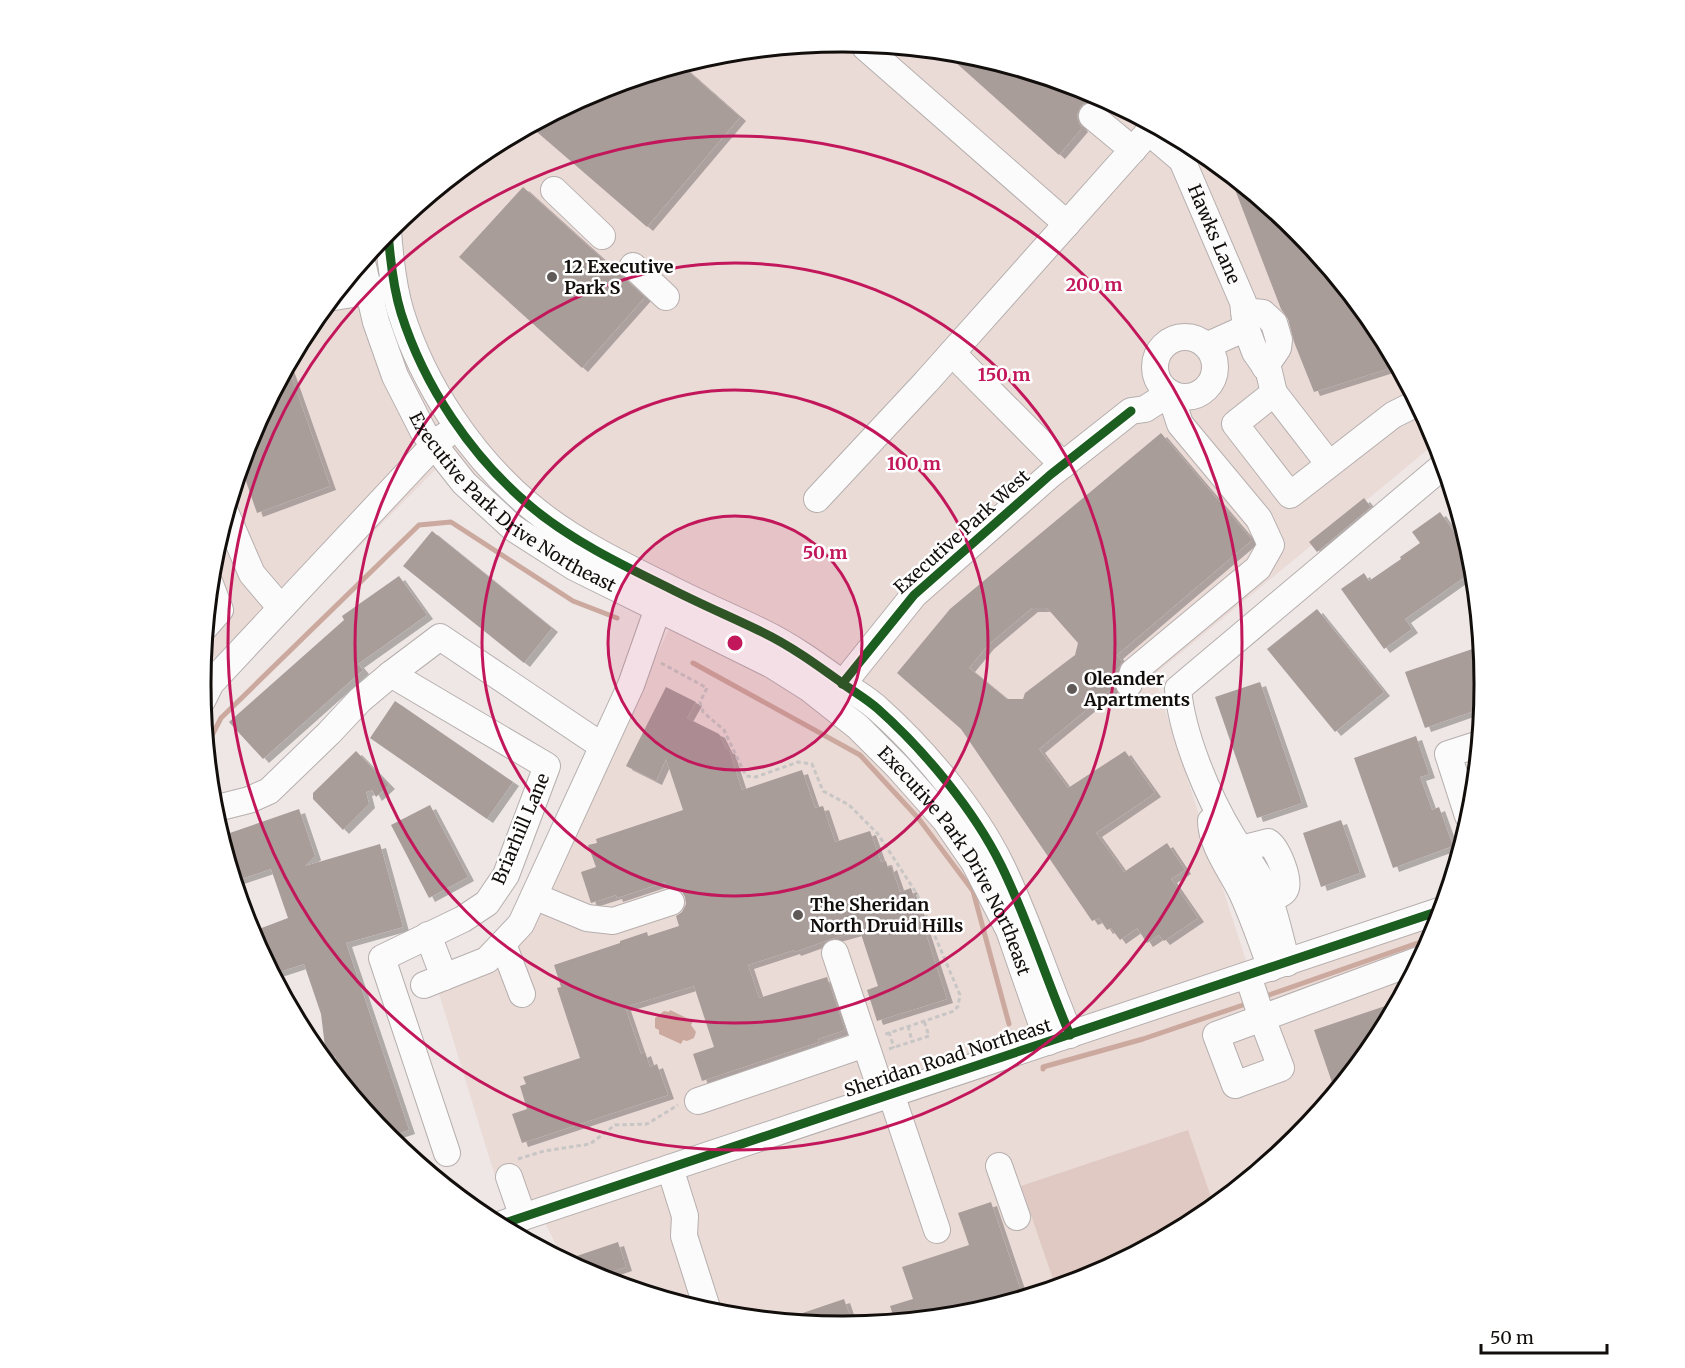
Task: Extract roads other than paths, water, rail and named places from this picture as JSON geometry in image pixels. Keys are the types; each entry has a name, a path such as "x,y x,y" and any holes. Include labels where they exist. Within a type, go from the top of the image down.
{"street":[{"path":"879,54 1067,224"},
{"name":"Hawks Lane","path":"1092,116 1145,136 1182,160 1243,302 1245,319 1260,359 1269,372 1274,393 1329,464"},
{"path":"817,499 1145,136"},
{"path":"554,190 602,236"},
{"name":"Executive Park Drive Northeast","path":"389,245 401,312 421,365 457,425 487,464 529,506 662,598 759,658 792,677 877,707 919,749 964,804 1000,863 1028,926 1059,1039"},
{"path":"633,266 666,297"},
{"name":"Executive Park Drive Northeast","path":"364,272 376,322 395,376 423,431 464,483 513,528 574,567 765,634 820,667 835,693"},
{"path":"345,296 369,293 396,286"},
{"path":"1163,386 1180,397 1190,397 1200,393 1213,377 1211,356 1245,319"},
{"path":"1130,684 1133,672 1258,568 1271,545 1259,519 1180,424 1154,369 1155,360 1165,344 1183,337 1192,338 1211,356 1260,359"},
{"path":"943,362 1063,465"},
{"name":"Executive Park West","path":"835,693 914,595 1063,465 1131,411 1134,400 1163,386"},
{"path":"1274,393 1235,424 1290,495 1393,415 1410,407"},
{"path":"211,683 434,445 457,425"},
{"path":"1268,969 1241,891 1231,852 1180,712 1178,689 1437,471"},
{"path":"232,527 252,574 281,608"},
{"path":"428,935 434,981 487,960 521,924 631,685 662,598"},
{"path":"215,616 220,610 216,600"},
{"path":"223,807 249,800 269,791 360,700 440,638 602,746"},
{"name":"Briarhill Lane","path":"391,674 547,766 506,875 487,903 463,919 382,958 447,1153"},
{"path":"1463,800 1449,754 1471,747"},
{"path":"1231,852 1259,876 1268,899 1268,969 1262,1018 1409,964"},
{"path":"534,896 587,918 613,921 671,902"},
{"name":"Sheridan Road Northeast","path":"511,1221 1268,969 1428,920"},
{"path":"503,944 522,994"},
{"path":"835,953 874,1045 887,1095 937,1230"},
{"path":"698,1101 874,1045"},
{"path":"999,1166 1017,1217"},
{"path":"511,1221 512,1168"},
{"path":"670,1168 685,1216 684,1236 704,1300"}],"waterway":[{"path":"213,734 221,718 419,525 451,522 573,601 617,618"},
{"path":"693,663 860,755 919,819 973,891 1009,1024"},
{"path":"1269,995 1418,943"},
{"path":"1043,1069 1043,1067 1143,1039 1243,1005"}],"place":[{"name":"12 Executive Park S","path":"552,277"},
{"name":"Oleander Apartments","path":"1072,689"},
{"name":"The Sheridan North Druid Hills","path":"798,915"}]}
